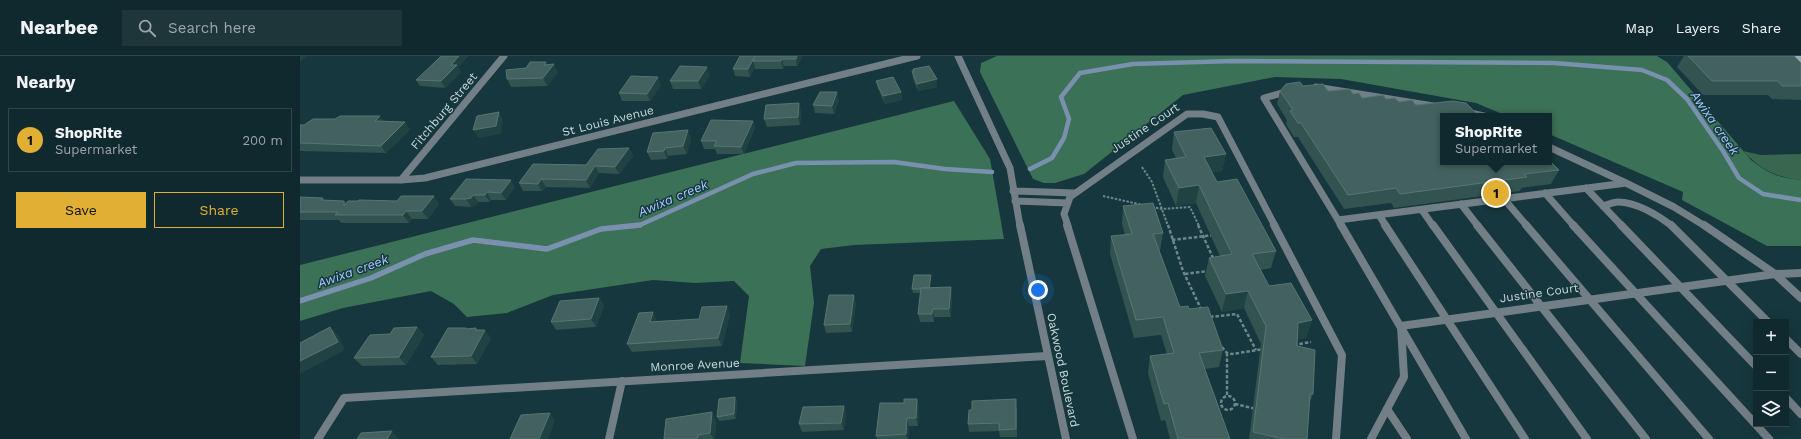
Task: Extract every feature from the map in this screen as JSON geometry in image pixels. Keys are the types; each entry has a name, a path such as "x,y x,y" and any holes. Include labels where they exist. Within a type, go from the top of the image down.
{"main road":[{"path":"1797,56 1801,59"}],"street":[{"name":"Fitchburg Street","path":"401,180 504,56"},
{"name":"St Louis Avenue","path":"300,180 401,180 425,178 918,56"},
{"name":"Oakwood Boulevard","path":"958,56 1010,168 1013,191 1047,356 1066,439"},
{"path":"1442,108 1319,87 1302,87 1264,98 1401,326 1466,439"},
{"path":"1457,110 1470,113"},
{"name":"Justine Court","path":"1133,439 1064,214 1070,197 1074,193 1188,114 1203,114 1218,117 1342,355 1336,439"},
{"path":"1552,148 1626,183 1674,208 1706,227 1775,274 1801,298"},
{"path":"1338,220 1626,183"},
{"path":"1586,188 1753,363"},
{"path":"1013,191 1074,193"},
{"path":"1545,193 1634,293 1769,439"},
{"path":"1504,199 1709,439"},
{"path":"1015,201 1068,203"},
{"path":"1603,206 1617,202 1630,204 1649,212 1671,225 1765,319"},
{"path":"1461,204 1646,439"},
{"path":"1422,210 1497,312 1587,439"},
{"path":"1379,215 1524,439"},
{"name":"Justine Court","path":"1401,326 1775,274 1801,273"},
{"path":"1371,439 1404,377 1401,326"},
{"path":"1789,342 1801,354"},
{"name":"Monroe Avenue","path":"318,439 344,398 1047,356"},
{"path":"609,439 622,381"},
{"path":"1789,401 1801,414"},
{"path":"1387,409 1407,439"}],"path":[{"path":"1142,167 1151,177 1172,240 1192,292 1209,324"},
{"path":"1103,196 1162,209 1190,207 1215,261"},
{"path":"1172,240 1220,235"},
{"path":"1185,274 1215,270"},
{"path":"1206,317 1234,313 1238,314 1256,350"},
{"path":"1219,342 1227,353 1227,397"},
{"path":"1287,346 1311,342"},
{"path":"1227,353 1272,348"},
{"path":"1220,404 1221,399 1227,397 1234,400 1236,404 1264,411"},
{"path":"1215,404 1220,404 1229,410 1234,408 1236,404"}],"green space":[{"path":"997,56 1657,56 1667,62 1751,160 1763,169 1774,174 1786,178 1801,180 1801,246 1767,246 1682,200 1683,192 1552,135 1552,113 1500,113 1476,103 1341,79 1275,77 1183,95 1084,174 1055,183 1044,183 1033,179 980,72 981,63"},
{"path":"954,101 990,159 1004,239 854,245 821,249 810,266 814,303 805,366 740,363 749,296 734,281 695,283 653,280 553,295 507,313 467,317 454,304 431,291 343,308 300,321 300,265"},
{"path":"1743,151 1761,155 1801,154 1801,180 1776,175 1769,172 1762,168"}],"building":[{"path":"441,56 459,56 451,65 457,65 441,81 416,80 435,62"},
{"path":"740,56 755,56 748,69 733,69"},
{"path":"755,56 797,56 796,59 782,59 781,61 753,61"},
{"path":"1688,56 1794,56 1801,63 1801,86 1782,86 1778,81 1712,81"},
{"path":"530,62 546,62 544,65 554,64 543,78 507,79 506,70 526,68"},
{"path":"680,66 707,67 698,81 670,81"},
{"path":"929,66 937,79 917,84 912,71 914,71 913,69"},
{"path":"631,76 658,77 647,94 619,93"},
{"path":"893,77 901,92 883,96 876,81"},
{"path":"1300,82 1303,86 1323,84 1328,91 1350,89 1353,94 1359,93 1362,98 1383,95 1386,99 1395,98 1399,102 1412,100 1416,105 1453,101 1466,103 1476,113 1440,113 1440,165 1552,165 1552,163 1559,170 1524,174 1527,177 1400,194 1396,188 1348,195 1301,123 1298,123 1290,111 1293,110 1280,91 1286,84"},
{"path":"820,92 837,92 832,106 813,105"},
{"path":"799,103 798,117 764,119 766,105"},
{"path":"499,112 496,126 473,130 477,116"},
{"path":"340,116 380,116 375,121 405,122 381,146 300,143 300,125 304,125 313,119 335,119"},
{"path":"711,120 753,121 741,147 714,146 717,141 701,141"},
{"path":"1211,128 1226,154 1204,157 1217,182 1237,179 1276,251 1252,254 1269,286 1291,283 1312,320 1298,323 1297,346 1315,350 1313,394 1310,394 1307,439 1284,439 1253,432 1266,326 1248,291 1226,294 1209,258 1232,254 1199,185 1179,188 1165,160 1186,157 1174,132"},
{"path":"688,130 683,146 665,148 664,151 647,152 653,133"},
{"path":"629,148 615,167 595,166 586,180 541,179 538,184 519,183 533,164 586,165 598,149"},
{"path":"466,179 511,180 501,193 487,192 485,195 473,195 471,198 466,199 450,199"},
{"path":"401,196 434,196 422,211 406,211 403,215 335,215 338,212 300,212 300,197 344,201 344,206 348,201 397,201"},
{"path":"1153,203 1163,233 1153,234 1180,307 1188,306 1189,309 1208,307 1223,350 1199,353 1230,439 1178,439 1168,403 1164,404 1150,356 1174,353 1163,317 1136,320 1111,236 1132,234 1123,206"},
{"path":"914,275 931,275 929,288 912,289"},
{"path":"951,287 949,309 933,309 932,314 918,314 921,288"},
{"path":"829,295 854,295 850,324 824,325"},
{"path":"599,298 591,319 551,322 560,301"},
{"path":"727,306 718,338 627,344 639,313 653,312 650,322 699,319 702,307"},
{"path":"330,327 338,342 300,361 300,343"},
{"path":"417,327 399,357 354,358 370,335 390,334 394,328"},
{"path":"448,328 476,328 475,330 485,330 471,356 431,357"},
{"path":"735,397 734,414 717,417 719,399"},
{"path":"904,399 917,399 916,418 907,418 906,434 876,436 880,403 904,403"},
{"path":"1016,399 1016,429 999,430 999,423 968,424 969,410 972,410 972,401"},
{"path":"844,406 841,423 799,424 803,407"},
{"path":"712,412 710,433 698,435 697,439 664,439 666,419"},
{"path":"550,413 539,439 510,439 521,415"},
{"path":"392,431 387,439 357,439 361,433"}],"waterway":[{"name":"Awixa creek","path":"1030,169 1052,158 1064,138 1069,119 1061,97 1080,73 1133,64 1233,61 1554,63 1642,70 1667,80 1687,99 1723,151 1739,178 1763,194 1801,200"},
{"name":"Awixa creek","path":"640,225 753,174 796,163 894,162 945,169 992,172"},
{"name":"Awixa creek","path":"300,301 371,278 425,254 473,240 547,249 601,229 640,225"},
{"name":"Awixa creek","path":"632,226 640,225"}],"place":[{"name":"ShopRite","path":"1496,193"}]}
